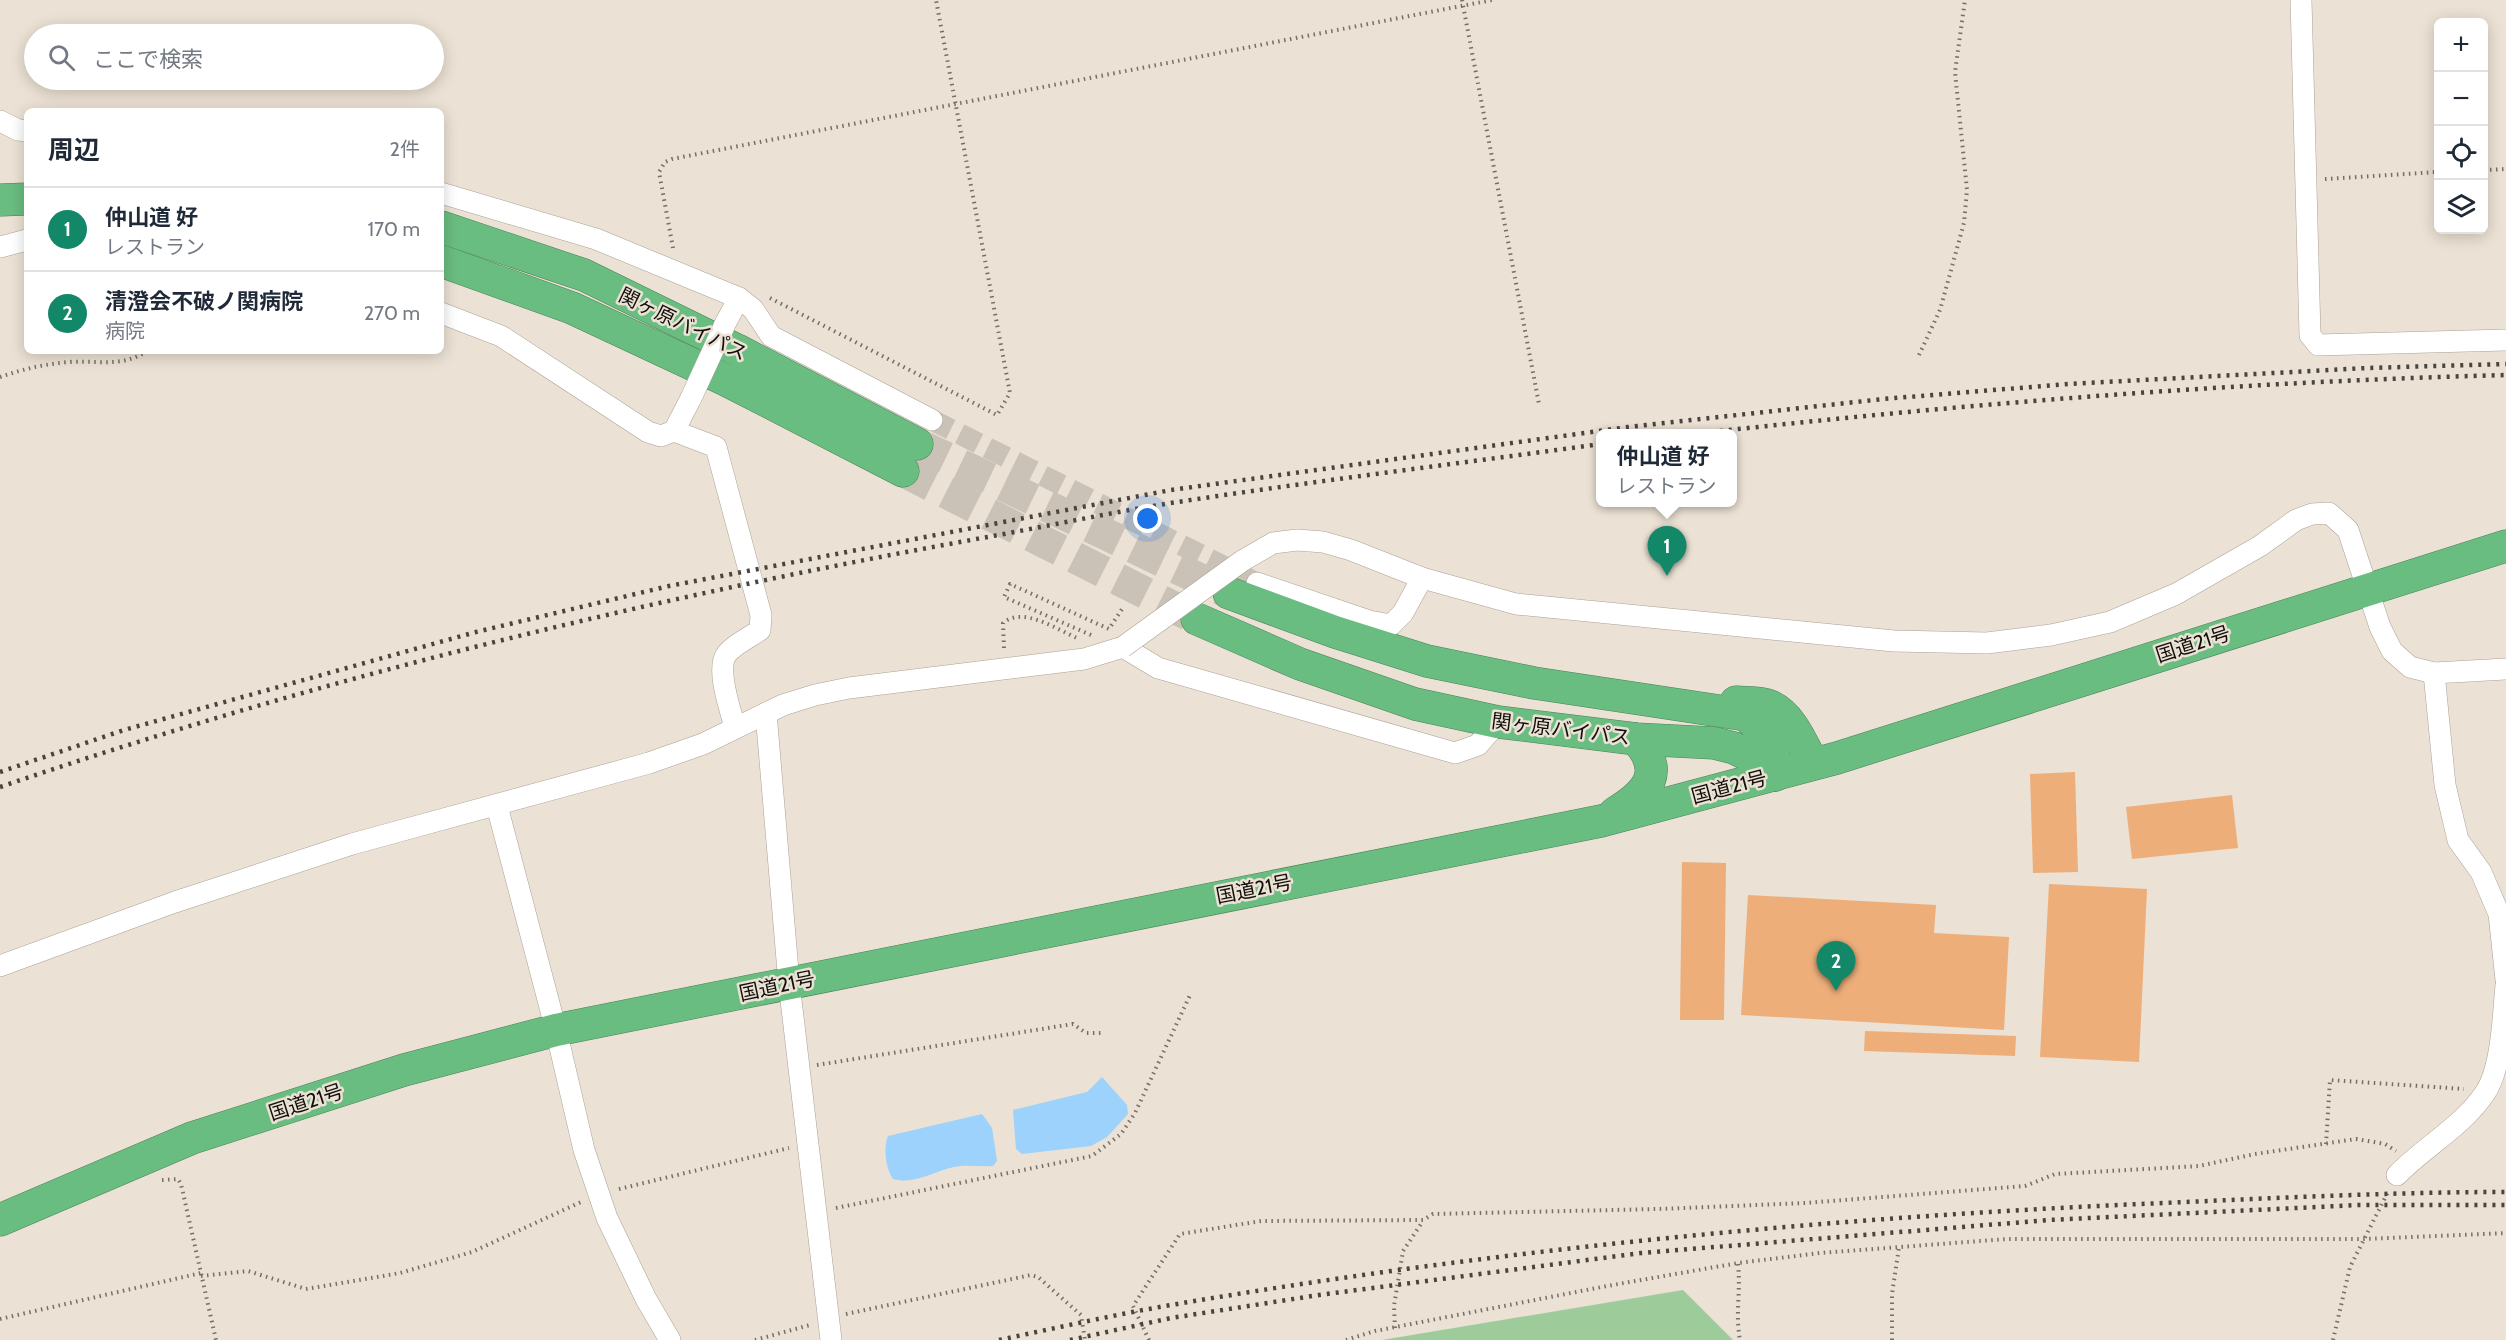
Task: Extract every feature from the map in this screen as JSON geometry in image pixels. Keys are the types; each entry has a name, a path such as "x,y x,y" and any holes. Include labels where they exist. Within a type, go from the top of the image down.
{"highway":[{"path":"0,178 24,177"},
{"path":"0,200 24,199"},
{"name":"関ヶ原バイパス","path":"444,227 584,275 737,350 917,445"},
{"name":"関ヶ原バイパス","path":"444,262 572,308 726,380 917,445"},
{"name":"国道21号","path":"0,1220 192,1138 404,1070 556,1030 1601,821 1813,764 2506,546"},
{"name":"関ヶ原バイパス","path":"1243,588 1335,632 1427,661 1534,683 1660,700 1746,715 1772,740 1775,775"},
{"name":"関ヶ原バイパス","path":"1197,619 1300,664 1415,704 1498,722 1636,739 1714,743 1734,748 1755,758 1775,775"},
{"name":"関ヶ原バイパス","path":"1660,700 1769,705 1796,731 1813,764"},
{"path":"1601,821 1637,800 1647,788 1652,764 1645,749 1636,739"}],"street":[{"path":"2301,0 2310,335 2318,345 2506,340"},
{"path":"0,121 24,131"},
{"path":"444,195 596,239 739,298 753,309 771,336 917,445"},
{"path":"0,247 24,241"},
{"path":"444,314 501,336 648,432 661,436 674,431 739,298"},
{"path":"674,431 716,447 761,615 760,630 726,655 724,663 723,678 735,728"},
{"path":"0,965 175,902 352,844 650,763 703,744 766,713 815,694 1084,659 1124,647 1242,561 1273,543 1297,540 1323,542 1352,550 1422,578 1516,604 1894,641 1987,643 2051,635 2110,622 2176,594 2260,546 2296,520 2319,512 2329,513 2340,520 2348,530 2367,589 2392,651 2410,667 2434,673 2506,669"},
{"path":"1243,588 1391,625 1403,613 1422,578"},
{"path":"1124,647 1158,668 1455,753 1478,745 1498,722"},
{"path":"2434,673 2445,785 2458,840 2481,872 2499,914 2506,980"},
{"path":"766,713 789,983 829,1330"},
{"path":"497,806 556,1030 584,1150 607,1218 641,1288 670,1340"},
{"path":"2397,1175 2468,1114 2486,1092 2500,1047 2506,985"}],"path":[{"path":"739,298 751,292 773,298 997,415 1010,393 936,0"},
{"path":"1462,0 1539,404"},
{"path":"677,272 659,172 665,162 956,103 1492,0"},
{"path":"1919,355 1940,310 1964,223 1967,190 1955,72 1965,0"},
{"path":"2488,170 2506,169"},
{"path":"2306,180 2434,172"},
{"path":"0,377 33,366 72,362 127,361 141,354"},
{"path":"1006,670 1003,623 1009,618 1022,615 1088,643 1092,634 1004,597 1010,584 1109,629 1122,609"},
{"path":"816,1212 1092,1156 1121,1134 1135,1113 1191,993"},
{"path":"799,1068 1073,1024 1086,1033 1104,1033"},
{"path":"2326,1143 2330,1080 2486,1092"},
{"path":"1395,1328 1394,1306 1403,1251 1423,1220 1433,1214 1658,1209 1794,1203 2025,1186 2055,1174 2199,1166 2356,1139 2385,1144 2412,1160"},
{"path":"0,1319 201,1275 248,1271 306,1289 400,1273 472,1252 599,1194 808,1144"},
{"path":"2333,1340 2350,1267 2397,1175"},
{"path":"154,1181 178,1179 181,1184 216,1340"},
{"path":"1149,1340 1133,1306 1180,1234 1261,1221 1423,1220"},
{"path":"1346,1340 1395,1328 1738,1263 1820,1253 2029,1239 2363,1239 2506,1233"},
{"path":"1892,1340 1892,1285 1899,1247"},
{"path":"1738,1263 1741,1291 1736,1321 1740,1340"},
{"path":"755,1340 829,1330 1031,1275 1038,1276 1081,1316 1085,1340"}],"green space":[{"path":"1683,1290 1733,1340 1382,1340"}],"water":[{"path":"1102,1077 1127,1105 1128,1114 1107,1137 1091,1146 1022,1154 1016,1149 1013,1110 1087,1092"},
{"path":"982,1114 992,1128 997,1161 993,1166 959,1166 917,1179 893,1179 886,1158 888,1136"}],"building":[{"path":"2075,772 2078,872 2033,873 2030,774"},
{"path":"2232,795 2238,848 2132,859 2126,807"},
{"path":"1682,862 1726,863 1724,1020 1680,1020"},
{"path":"2049,884 2147,889 2139,1062 2040,1057"},
{"path":"1748,895 1936,905 1934,933 2009,937 2004,1030 1741,1015"},
{"path":"1865,1031 2016,1036 2015,1056 1864,1051"}],"tunnel":[{"path":"932,420 1257,583"},
{"path":"917,444 1229,593"},
{"path":"903,471 1197,619"}],"railway":[{"path":"1613,429 1883,399 2068,384 2367,368 2506,364"},
{"path":"1737,429 2099,396 2302,383 2506,375"},
{"path":"0,772 124,730 476,632 669,586 1171,490 1596,431"},
{"path":"0,787 120,747 364,676 609,614 733,587 857,561 1159,505 1596,445"},
{"path":"999,1340 1149,1309 1294,1285 1418,1267 1666,1238 2039,1209 2335,1196 2506,1192"},
{"path":"1070,1340 1171,1318 1319,1295 1641,1253 2049,1220 2358,1205 2506,1205"}],"place":[{"name":"仲山道 好","path":"1667,576"},
{"name":"清澄会不破ノ関病院","path":"1836,991"}]}
